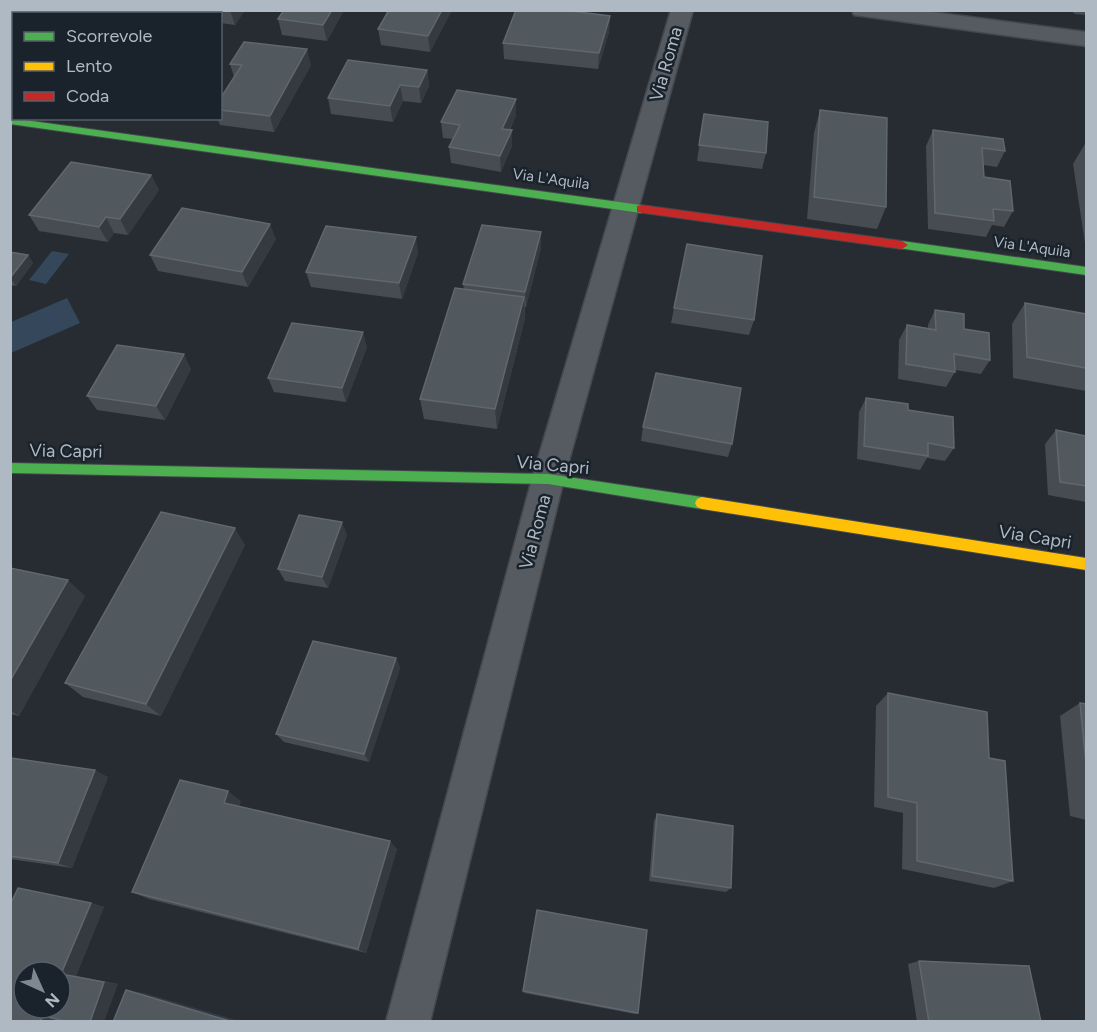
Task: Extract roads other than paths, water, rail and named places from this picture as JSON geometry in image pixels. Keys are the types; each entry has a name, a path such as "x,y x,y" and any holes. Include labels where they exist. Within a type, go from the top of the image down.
{"street":[{"name":"Via Roma","path":"408,1022 548,479 682,10"},
{"path":"862,10 1086,39"},
{"name":"Via L'Aquila","path":"10,121 1086,271"},
{"name":"Via Capri","path":"10,468 548,479 1086,564"}],"water":[{"path":"52,251 69,254 46,284 29,280"},
{"path":"67,298 80,323 11,353 11,322"}]}
